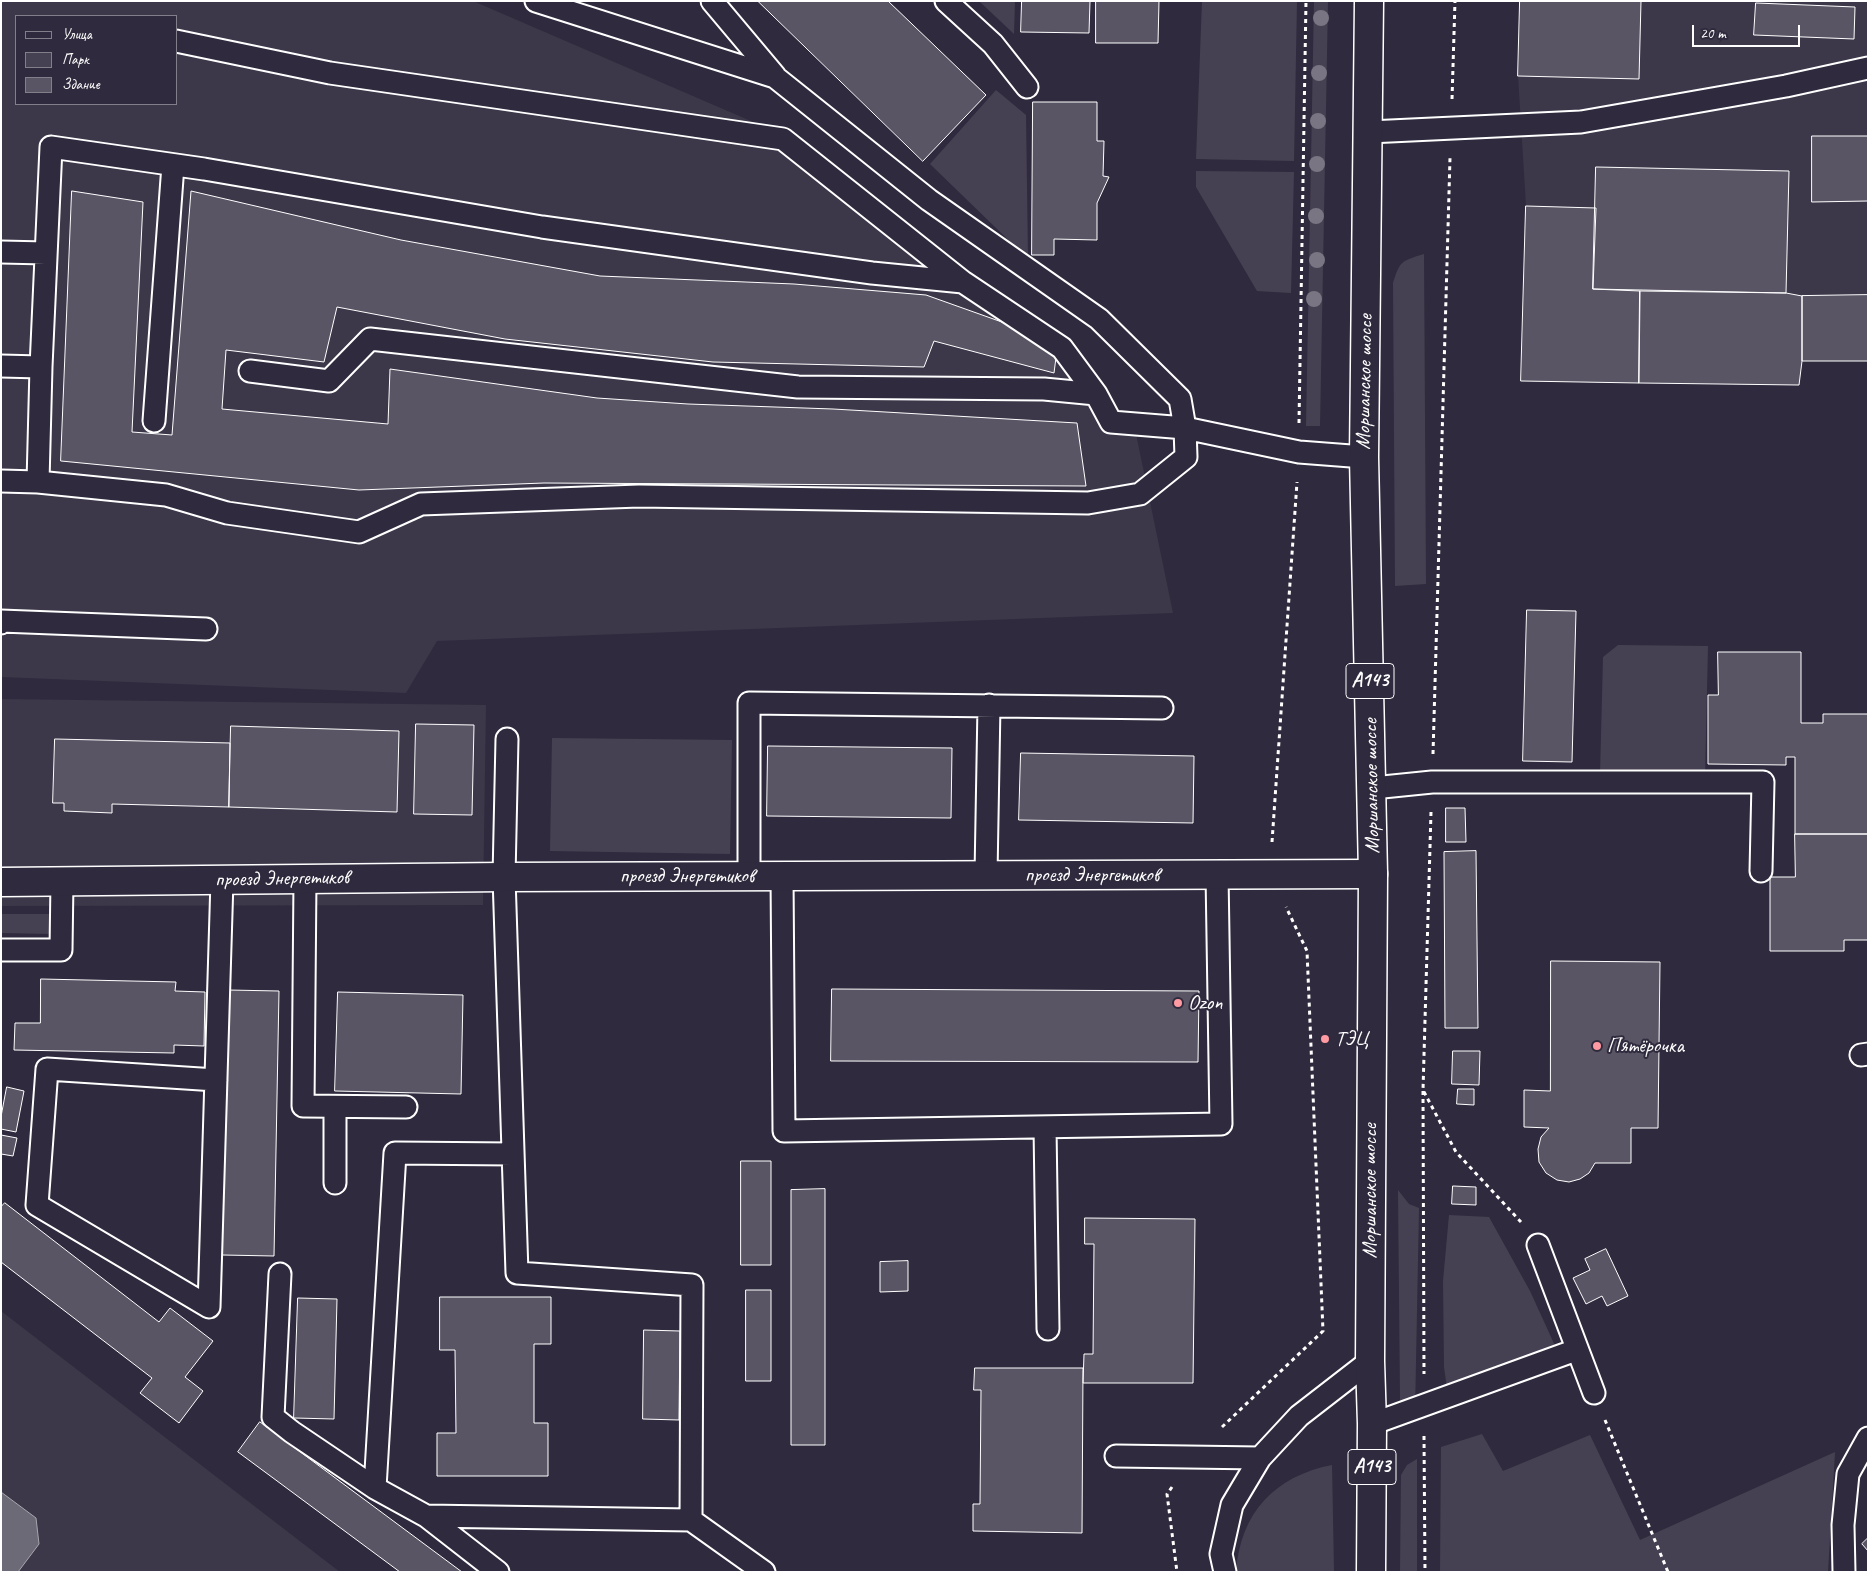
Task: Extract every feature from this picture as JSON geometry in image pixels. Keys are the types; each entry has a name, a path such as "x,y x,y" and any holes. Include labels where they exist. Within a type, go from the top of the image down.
{"main road":[{"name":"Моршанское шоссе","path":"1369,1 1364,457 1373,788 1370,1361 1372,1424 1371,1572"},
{"name":"проезд Энергетиков","path":"1,882 504,877 1373,874"}],"lane":[{"path":"536,1 775,76"},
{"path":"1,481 38,482 166,495 227,514 359,532 421,504 639,496 1088,503 1140,494 1186,457 1185,428 1180,399 1099,319 929,200 775,76 712,1"},
{"path":"946,1 993,44 1027,87"},
{"path":"178,41 330,73 783,139 963,282 1062,348 1096,394 1111,422 1185,428 1299,452 1364,457"},
{"path":"1369,132 1581,122 1786,86 1868,68"},
{"path":"38,482 51,148 173,165 542,227 872,273 963,282"},
{"path":"154,421 173,165"},
{"path":"1,252 46,253"},
{"path":"250,371 329,381 370,338 798,387 1044,389 1096,394"},
{"path":"1,366 41,367"},
{"path":"1,621 206,629"},
{"path":"749,876 749,703 1162,708"},
{"path":"986,875 989,705"},
{"path":"507,739 504,877 518,1273 692,1285 691,1520"},
{"path":"1373,788 1432,782 1764,782 1761,870"},
{"path":"782,876 784,1131 1221,1124 1217,874"},
{"path":"305,879 302,1106 406,1107"},
{"path":"216,1080 46,1069 37,1205 209,1307 209,1287 216,1080 222,880"},
{"path":"1,950 61,950 62,881"},
{"path":"335,1183 336,1106"},
{"path":"1045,1127 1048,1329"},
{"path":"375,1488 396,1153 514,1154"},
{"path":"1538,1245 1594,1394"},
{"path":"280,1274 273,1417 375,1488 426,1516 498,1572"},
{"path":"1372,1424 1576,1350"},
{"path":"1225,1572 1222,1554 1232,1505 1260,1458 1299,1416 1370,1361"},
{"path":"1844,1572 1844,1525 1848,1474 1868,1438"},
{"path":"1116,1456 1260,1458"},
{"path":"1848,1474 1868,1463"},
{"path":"426,1516 691,1520 764,1572"}],"path":[{"path":"1177,1572 1167,1494 1192,1457 1323,1331 1307,950 1270,874 1299,452 1306,1"},
{"path":"1425,1572 1423,1090 1455,1"},
{"path":"1423,1090 1456,1152 1522,1224 1538,1245"},
{"path":"1594,1394 1668,1572"}],"shaded area":[{"path":"1,1 473,1 774,131 1069,353 1135,429 1173,613 437,641 406,693 1,677"},
{"path":"1520,1 1868,1 1868,361 1802,361 1799,385 1521,381 1526,206 1518,76"},
{"path":"1,699 486,705 483,905 1,906"},
{"path":"1,1311 340,1572 1,1572"},
{"path":"1,1492 36,1518 39,1544 18,1572 1,1572"}],"green space":[{"path":"979,1 1015,1 1014,34"},
{"path":"1202,1 1297,1 1294,161 1196,159"},
{"path":"1314,1 1328,1 1320,426 1306,426"},
{"path":"996,90 1026,115 1028,259 930,164"},
{"path":"1196,171 1294,172 1291,293 1257,291 1196,187"},
{"path":"1424,254 1426,584 1395,586 1393,283 1402,263 1410,258"},
{"path":"1618,645 1708,646 1705,778 1600,775 1603,657"},
{"path":"552,738 732,740 730,854 550,851"},
{"path":"1,914 53,914 52,934 1,933"},
{"path":"1398,1190 1409,1204 1419,1208 1415,1412 1403,1409 1400,1399"},
{"path":"1449,1215 1489,1217 1530,1291 1562,1361 1450,1409 1444,1367 1443,1281"},
{"path":"1482,1434 1503,1471 1590,1435 1640,1540 1835,1452 1828,1572 1440,1572 1441,1447"},
{"path":"1417,1459 1417,1572 1400,1572 1401,1475 1407,1465"},
{"path":"1332,1465 1334,1572 1236,1572 1239,1551 1245,1532 1253,1515 1264,1500 1294,1478 1312,1470"}],"building":[{"path":"758,1 888,1 986,95 923,161"},
{"path":"1022,1 1090,1 1089,33 1021,32"},
{"path":"1096,1 1159,1 1158,43 1096,43"},
{"path":"1520,1 1641,1 1639,79 1518,76"},
{"path":"1756,3 1855,7 1854,39 1754,35"},
{"path":"1033,102 1097,102 1097,141 1104,141 1103,176 1109,177 1097,203 1097,240 1054,239 1054,255 1032,255"},
{"path":"1812,136 1868,136 1868,201 1812,202"},
{"path":"1596,167 1789,171 1786,293 1593,289"},
{"path":"72,191 143,202 132,432 172,435 191,191 401,240 600,276 794,284 926,295 1058,342 1054,373 934,341 924,367 713,362 505,339 337,307 324,362 226,350 222,409 388,424 390,369 597,398 1077,423 1086,486 544,483 359,490 61,461"},
{"path":"1526,206 1596,208 1593,289 1640,291 1639,383 1521,381"},
{"path":"1640,291 1786,293 1802,296 1802,361 1799,385 1639,383"},
{"path":"1868,295 1868,361 1802,361 1802,296"},
{"path":"1527,610 1576,611 1572,762 1523,761"},
{"path":"1718,652 1801,652 1801,723 1823,723 1823,714 1868,714 1868,834 1795,834 1795,757 1786,757 1786,765 1708,764 1708,695 1718,695"},
{"path":"416,724 474,725 472,815 414,814"},
{"path":"231,726 399,731 397,812 229,807"},
{"path":"55,739 230,743 229,807 112,804 112,813 64,811 64,803 53,803"},
{"path":"768,746 952,748 951,818 767,816"},
{"path":"1021,753 1194,756 1193,823 1019,820"},
{"path":"1446,808 1465,808 1466,842 1446,842"},
{"path":"1795,834 1868,834 1868,940 1844,940 1844,951 1770,951 1770,877 1795,877"},
{"path":"1476,851 1478,1028 1445,1028 1444,852"},
{"path":"1551,961 1660,962 1658,1128 1631,1128 1631,1163 1595,1163 1589,1173 1580,1179 1569,1182 1557,1180 1546,1173 1539,1162 1538,1149 1541,1137 1549,1128 1524,1127 1524,1090 1550,1091"},
{"path":"41,979 176,982 175,991 205,992 204,1046 174,1045 174,1053 14,1050 15,1023 40,1023"},
{"path":"832,989 1199,991 1198,1062 831,1061"},
{"path":"228,990 279,991 274,1256 222,1255"},
{"path":"338,992 463,995 461,1094 335,1091"},
{"path":"1453,1051 1480,1051 1479,1085 1452,1084"},
{"path":"7,1087 24,1091 16,1132 1,1129 1,1117"},
{"path":"1458,1089 1474,1089 1474,1105 1457,1104"},
{"path":"1,1135 17,1138 13,1156 1,1154"},
{"path":"741,1161 771,1161 771,1265 741,1265"},
{"path":"1453,1186 1476,1187 1476,1205 1452,1204"},
{"path":"825,1189 825,1445 791,1445 791,1190"},
{"path":"5,1203 159,1322 170,1308 213,1341 185,1377 203,1391 179,1423 140,1393 152,1378 1,1262 1,1207"},
{"path":"1085,1218 1195,1219 1193,1383 1083,1383 1084,1354 1093,1354 1094,1244 1085,1244"},
{"path":"1606,1249 1628,1296 1607,1306 1602,1296 1586,1304 1573,1278 1590,1270 1585,1259"},
{"path":"908,1261 908,1291 880,1292 880,1262"},
{"path":"746,1290 771,1290 771,1381 746,1381"},
{"path":"440,1297 551,1297 551,1344 534,1344 534,1423 548,1423 548,1476 437,1476 437,1433 456,1433 455,1350 440,1350"},
{"path":"298,1298 337,1299 334,1419 294,1418"},
{"path":"644,1330 680,1331 679,1420 643,1419"},
{"path":"975,1368 1083,1368 1082,1533 973,1531 973,1504 980,1504 981,1390 974,1390"},
{"path":"260,1422 462,1572 400,1572 238,1452"},
{"path":"1868,1538 1868,1551 1862,1544"}],"place":[{"name":"Ozon","path":"1178,1003"},
{"name":"ТЭЦ","path":"1325,1039"},
{"name":"Пятёрочка","path":"1597,1046"}]}
